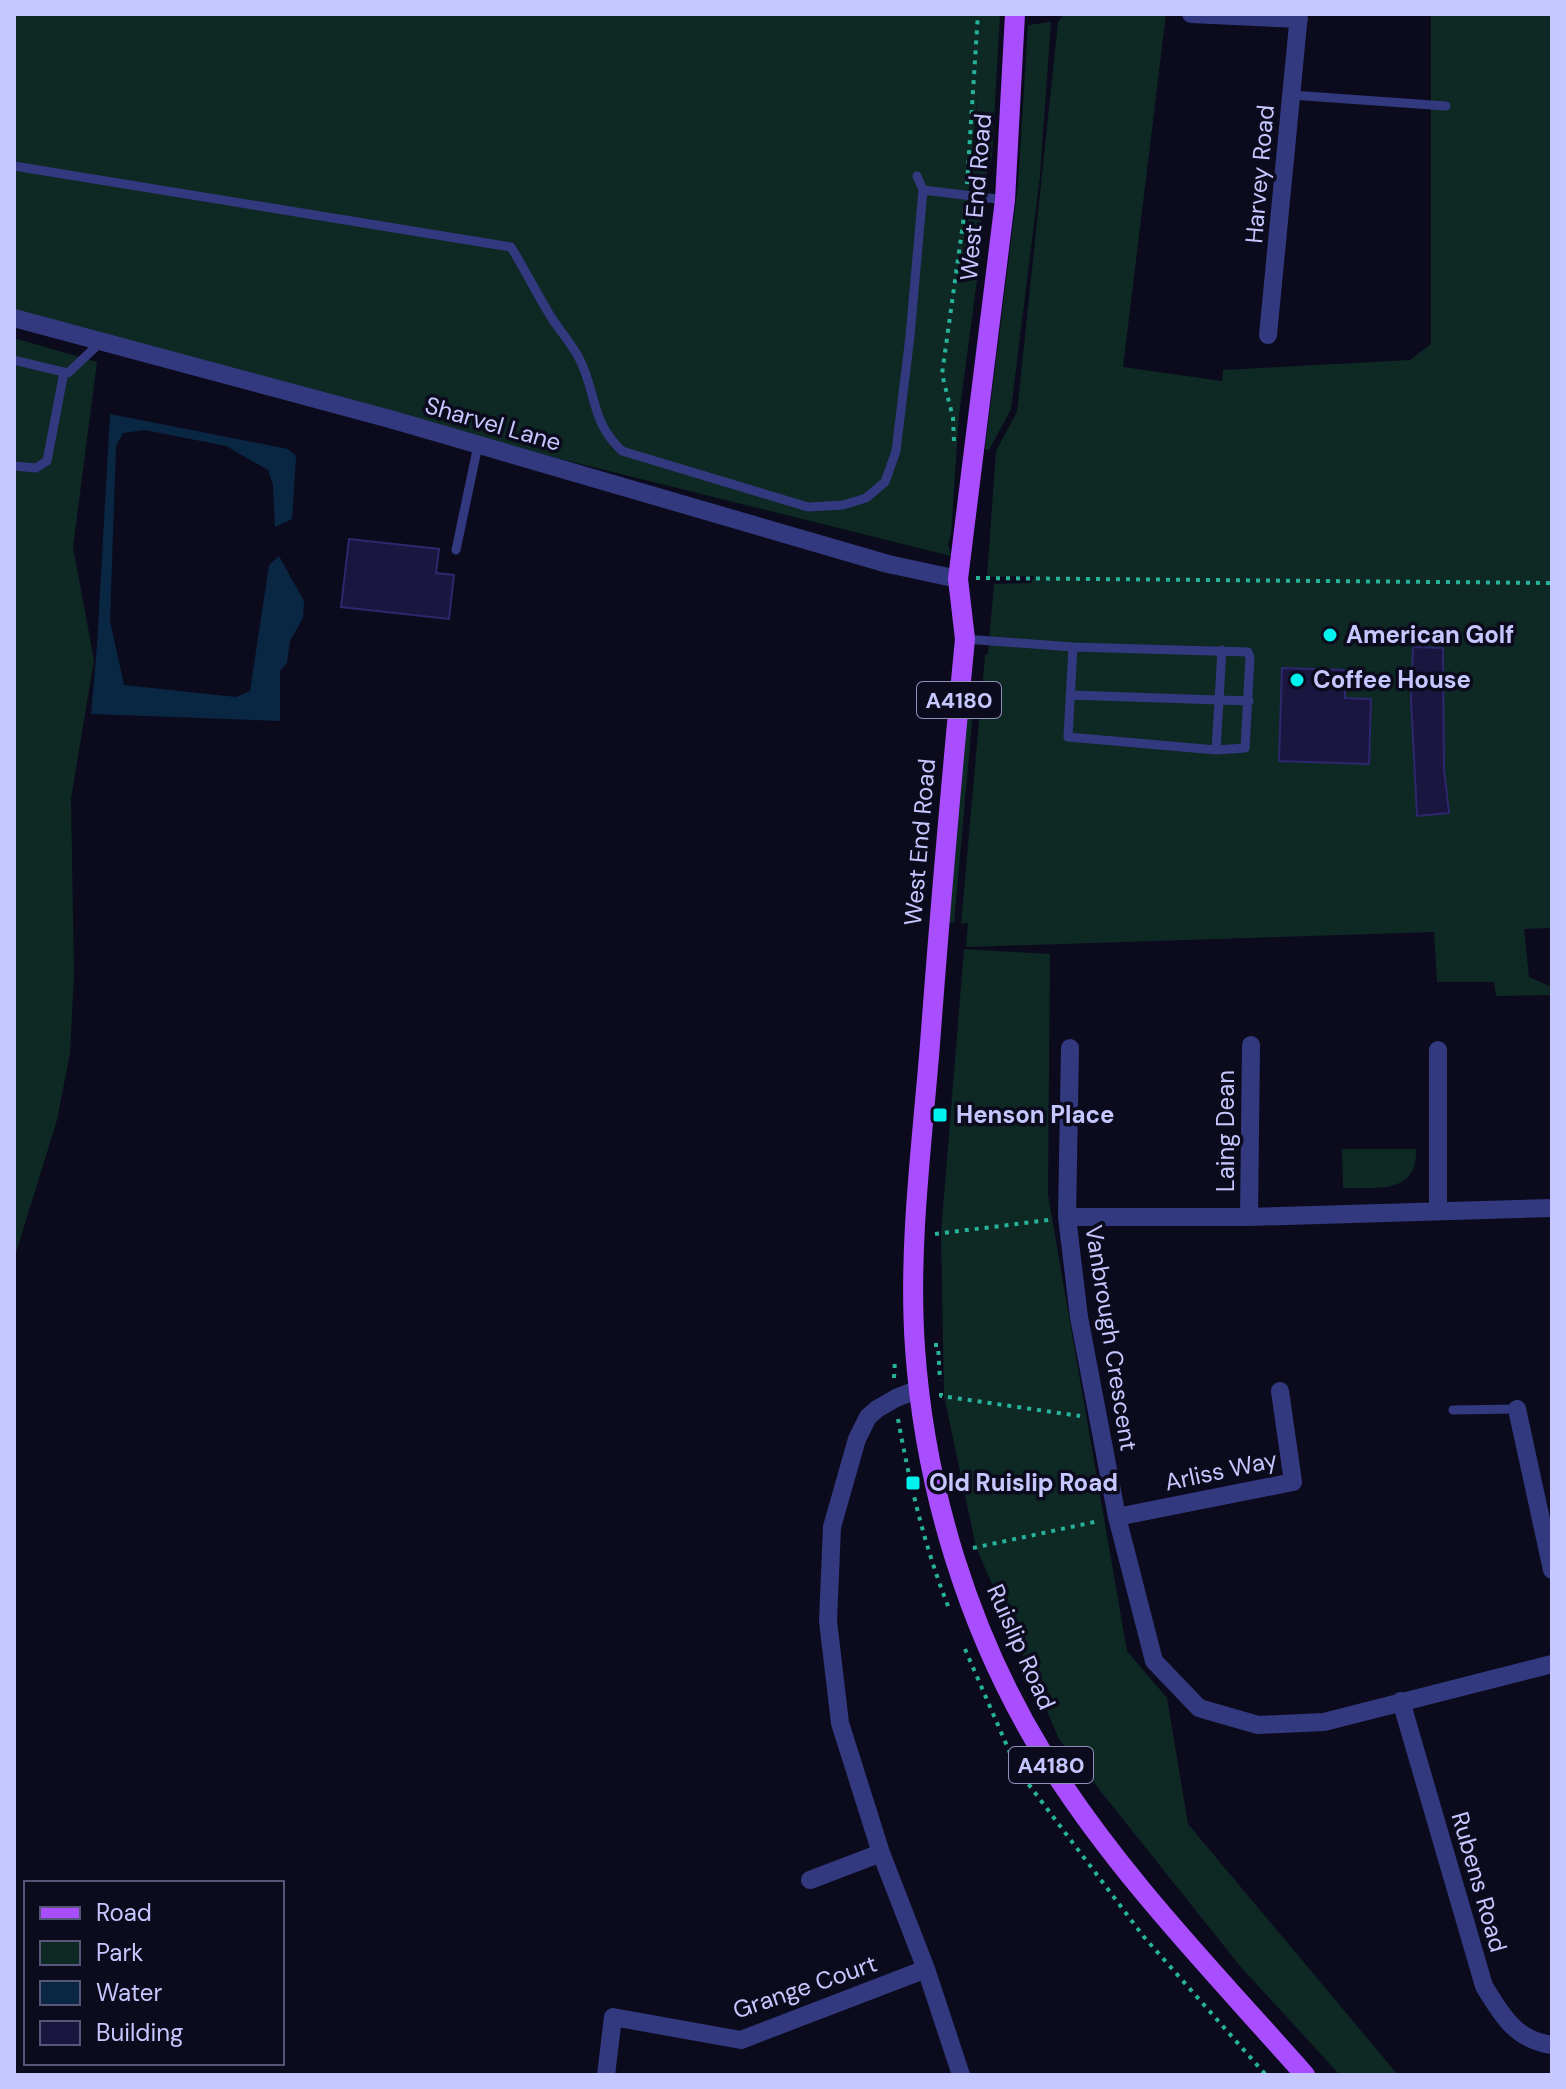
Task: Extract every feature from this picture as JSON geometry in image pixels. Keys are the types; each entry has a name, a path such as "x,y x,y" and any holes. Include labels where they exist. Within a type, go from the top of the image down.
{"main road":[{"name":"West End Road","path":"919,1389 915,1344 915,1236 965,639 958,579 1005,200 1015,14"},
{"name":"Ruislip Road","path":"919,1389 930,1462 953,1553 995,1665 1044,1754 1104,1842 1305,2075"}],"street":[{"name":"Harvey Road","path":"1191,14 1299,16 1268,335"},
{"name":"Sharvel Lane","path":"14,318 478,445 875,561 958,579"},
{"name":"Laing Dean","path":"1249,1217 1251,1045"},
{"path":"1067,1217 1070,1048"},
{"path":"1438,1050 1438,1211"},
{"name":"Vanbrough Crescent","path":"1552,1208 1249,1217 1067,1217 1079,1317 1117,1517 1154,1661 1199,1708 1258,1725 1324,1722 1552,1664"},
{"path":"919,1389 877,1409 862,1427 832,1527 828,1621 840,1723 881,1853 926,1969 961,2075"},
{"name":"Arliss Way","path":"1117,1517 1293,1482 1280,1391"},
{"path":"1517,1409 1552,1570"},
{"name":"Rubens Road","path":"1401,1701 1484,1986 1507,2025 1543,2044 1552,2045"},
{"path":"810,1880 881,1853"},
{"name":"Grange Court","path":"606,2075 613,2017 741,2040 926,1969"}],"lane":[{"path":"1291,95 1446,106"},
{"path":"14,166 511,247 551,317 578,356 587,375 596,414 608,438 622,451 808,507 843,505 866,498 885,482 896,451 923,190 917,176"},
{"path":"923,190 1005,200"},
{"path":"14,360 68,373 102,341"},
{"path":"14,466 36,468 47,461 64,372"},
{"path":"456,550 478,445"},
{"path":"965,639 1073,647 1248,652 1249,701 1245,748 1216,750 1068,737 1073,647"},
{"path":"1216,750 1222,650"},
{"path":"1070,695 1249,701"},
{"path":"1453,1410 1517,1409"}],"path":[{"path":"968,176 978,14"},
{"path":"954,450 953,418 942,374 965,211"},
{"path":"958,579 1552,583"},
{"path":"935,1234 1067,1217"},
{"path":"938,1345 941,1396 1098,1419"},
{"path":"973,1548 1117,1517"}],"green space":[{"path":"14,14 1000,14 992,157 985,179 972,183 978,90 963,251 970,208 978,213 984,228 959,415 948,544 951,556 279,389 14,317"},
{"path":"1064,14 1166,14 1123,367 1222,381 1223,370 1410,360 1431,344 1431,14 1552,14 1552,928 1524,929 1529,977 1552,987 1552,995 1496,996 1494,982 1437,982 1434,932 966,947 968,923 961,924 994,584 1031,583 1034,576 987,577 996,451 1017,412 1058,22"},
{"path":"1051,22 1040,176 1011,409 989,450 985,449 1018,185 1028,25"},
{"path":"14,338 97,362 73,547 94,660 71,799 74,975 70,1053 57,1120 14,1259"},
{"path":"965,710 973,711 954,923 947,922"},
{"path":"964,949 1050,954 1048,1195 1127,1651 1167,1698 1188,1824 1398,2075 1340,2075 1240,1966 1059,1739 976,1547 944,1396 941,1233"},
{"path":"1342,1149 1416,1149 1415,1164 1410,1175 1392,1186 1343,1188"}],"water":[{"path":"110,414 288,449 296,456 292,519 275,527 273,485 268,470 226,446 145,430 123,433 116,446 110,621 124,685 236,697 250,691 269,565 279,556 304,601 303,618 290,641 287,663 280,671 280,721 91,714"}],"building":[{"path":"349,539 439,549 436,573 454,575 449,619 341,607"},
{"path":"1413,647 1443,648 1444,769 1449,813 1417,816 1411,700"},
{"path":"1282,668 1345,670 1345,698 1371,699 1369,764 1279,761"}],"place":[{"name":"American Golf","path":"1330,635"},
{"name":"Coffee House","path":"1297,680"},
{"name":"Henson Place","path":"940,1115"},
{"name":"Old Ruislip Road","path":"913,1483"}]}
